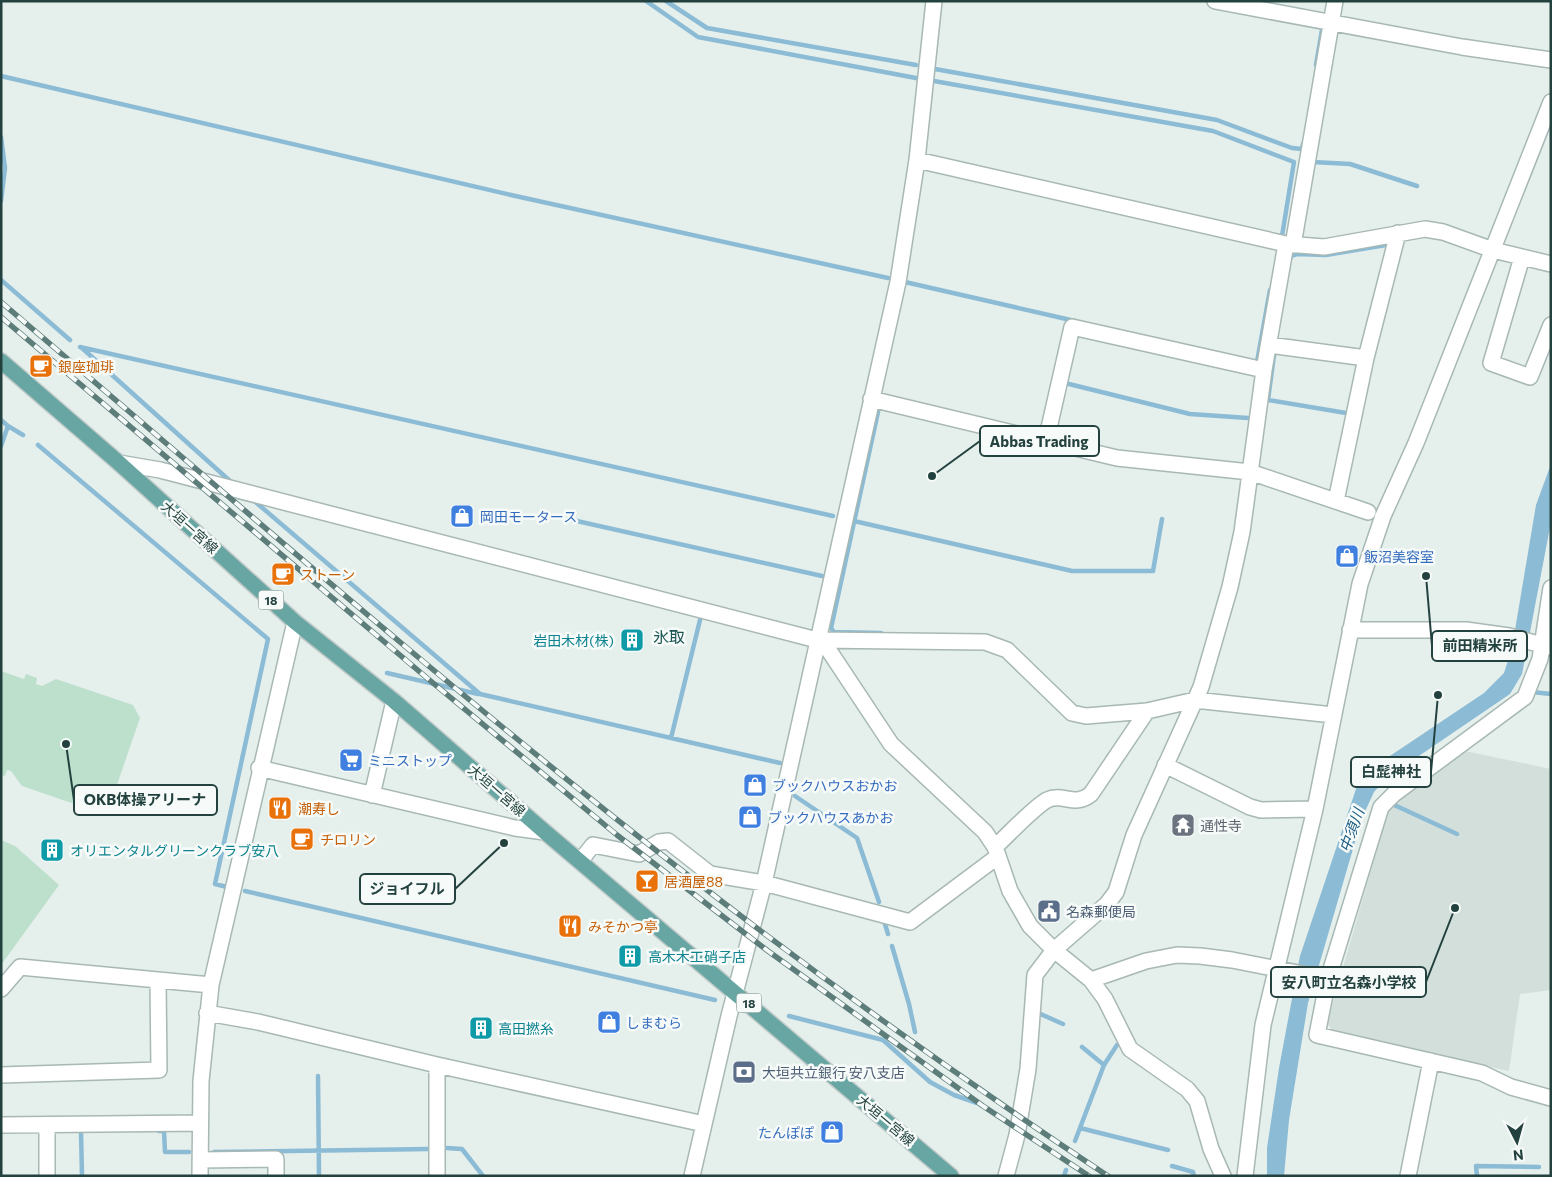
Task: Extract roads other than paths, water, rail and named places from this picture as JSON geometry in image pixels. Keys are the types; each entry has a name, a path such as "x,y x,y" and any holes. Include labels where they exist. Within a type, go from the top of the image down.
{"main road":[{"name":"大垣一宮線","path":"1,361 119,463 295,622 394,701 545,832 581,860 735,992 937,1170 952,1176"}],"street":[{"path":"692,1176 735,992 764,884 898,282 917,160 934,1"},
{"path":"1215,1 1462,47 1551,60"},
{"path":"1006,1176 1017,1135 1028,1069 1031,1007 1035,975 1054,950 1107,904 1116,892 1134,835 1201,687 1230,587 1242,532 1264,370 1290,244 1334,1"},
{"path":"1245,1176 1264,1025 1284,969 1350,630 1370,550 1416,443 1454,342 1546,128 1551,102"},
{"path":"917,160 1290,244 1324,247 1398,233 1425,230 1443,232 1493,250 1551,264"},
{"path":"1336,500 1366,358 1398,233"},
{"path":"1522,257 1491,363 1530,377 1551,325"},
{"path":"1046,441 1072,327 1264,370"},
{"path":"1269,345 1366,358"},
{"path":"871,399 1117,458 1250,472 1368,512"},
{"path":"119,463 160,470 774,627 817,640 985,642 1006,650 1072,713 1086,716 1147,711 1195,700 1333,715"},
{"path":"1368,512 1392,496"},
{"path":"1368,512 1370,550"},
{"path":"1551,588 1536,672 1525,697 1394,794 1380,807 1325,978 1317,1035 1482,1073 1511,1087 1551,1098"},
{"path":"200,1176 201,1081 211,985 259,768 295,622"},
{"path":"1350,630 1466,630 1509,636 1542,645"},
{"path":"817,640 832,655 891,744 985,832 996,852 1010,891 1030,926 1054,950 1091,980 1105,999 1130,1048 1187,1089 1198,1101 1211,1149 1224,1176"},
{"path":"372,795 394,701"},
{"path":"581,860 593,845 639,854 659,842 668,842 710,874 764,884 910,922 996,852 1048,800 1067,798 1076,802 1084,800 1091,794 1147,711"},
{"path":"1165,765 1255,809 1314,809"},
{"path":"259,768 515,828 545,832"},
{"path":"1091,980 1146,961 1177,955 1200,956 1284,969 1325,978"},
{"path":"1,990 20,967 211,985"},
{"path":"1,1075 159,1070 158,981"},
{"path":"207,1013 258,1022 437,1065 704,1124"},
{"path":"1408,1176 1431,1062"},
{"path":"437,1065 437,1176"},
{"path":"1,1125 200,1123"},
{"path":"47,1125 47,1176"},
{"path":"200,1160 276,1159 276,1176"}],"water":[{"name":"中須川","path":"1551,464 1551,522 1522,674 1510,694 1388,777 1374,792 1362,818 1308,1003 1289,1120 1284,1176 1267,1176 1267,1148 1279,1068 1300,956 1357,786 1375,766 1484,693 1504,673 1512,648 1536,505"}],"waterway":[{"path":"646,1 698,37 916,78"},
{"path":"666,1 707,28 916,65"},
{"path":"1316,65 1322,30"},
{"path":"935,69 1217,120 1292,148 1302,149 1303,144"},
{"path":"1,76 511,195 888,278"},
{"path":"934,81 1213,131 1294,162 1282,236"},
{"path":"1,137 5,168 1,201"},
{"path":"1313,162 1350,164 1417,186"},
{"path":"1290,259 1291,256 1297,254 1326,255 1386,245"},
{"path":"1,280 70,340"},
{"path":"905,282 1075,321"},
{"path":"1253,362 1257,362 1270,290"},
{"path":"80,347 833,516"},
{"path":"82,348 230,481"},
{"path":"1275,348 1268,400 1346,413"},
{"path":"1065,383 1190,414 1248,418"},
{"path":"878,412 831,628 834,632 881,633"},
{"path":"1,420 8,426 1,446"},
{"path":"8,426 23,435"},
{"path":"38,445 268,639 215,884 227,887"},
{"path":"252,499 480,694 780,763"},
{"path":"568,519 822,576"},
{"path":"854,521 1072,571 1153,571 1162,519"},
{"path":"671,738 700,620"},
{"path":"387,673 478,694"},
{"path":"1532,692 1551,694"},
{"path":"795,796 857,838 879,902"},
{"path":"1390,803 1457,834"},
{"path":"245,891 715,1000"},
{"path":"884,921 888,934"},
{"path":"892,946 915,1032"},
{"path":"1036,1012 1063,1024"},
{"path":"789,1016 883,1040 930,1082 954,1095 977,1103"},
{"path":"1075,1141 1104,1065 1117,1045"},
{"path":"1082,1047 1104,1065"},
{"path":"318,1076 319,1176"},
{"path":"1080,1128 1168,1150"},
{"path":"159,1131 164,1131 165,1152 189,1152"},
{"path":"81,1132 82,1176"},
{"path":"446,1148 462,1149 483,1176"},
{"path":"214,1152 430,1149"},
{"path":"1172,1166 1193,1172 1194,1176"},
{"path":"1477,1176 1476,1166 1539,1167"},
{"path":"1064,1176 1066,1170"}],"railway":[{"path":"1,302 420,659 504,729 676,866 782,947 889,1025 998,1102 1108,1176"},
{"path":"1,317 427,678 617,835 768,951 983,1106 1089,1176"}],"place":[{"name":"銀座珈琲","path":"41,366"},
{"name":"Abbas Trading","path":"932,476"},
{"name":"岡田モータース","path":"462,516"},
{"name":"飯沼美容室","path":"1347,556"},
{"name":"ストーン","path":"283,574"},
{"name":"前田精米所","path":"1426,576"},
{"name":"岩田木材(株)","path":"632,640"},
{"name":"白髭神社","path":"1438,695"},
{"name":"OKB体操アリーナ","path":"66,744"},
{"name":"ミニストップ","path":"351,760"},
{"name":"ブックハウスおかお","path":"755,785"},
{"name":"潮寿し","path":"280,808"},
{"name":"ブックハウスあかお","path":"750,817"},
{"name":"通性寺","path":"1183,825"},
{"name":"チロリン","path":"302,839"},
{"name":"ジョイフル","path":"504,843"},
{"name":"オリエンタルグリーンクラブ安八","path":"52,850"},
{"name":"居酒屋88","path":"647,881"},
{"name":"安八町立名森小学校","path":"1455,908"},
{"name":"名森郵便局","path":"1049,911"},
{"name":"みそかつ亭","path":"570,926"},
{"name":"高木木工硝子店","path":"630,956"},
{"name":"しまむら","path":"609,1022"},
{"name":"高田撚糸","path":"481,1028"},
{"name":"大垣共立銀行 安八支店","path":"744,1072"},
{"name":"たんぽぽ","path":"832,1132"}],"district":[{"name":"氷取","path":"669,636"}]}
